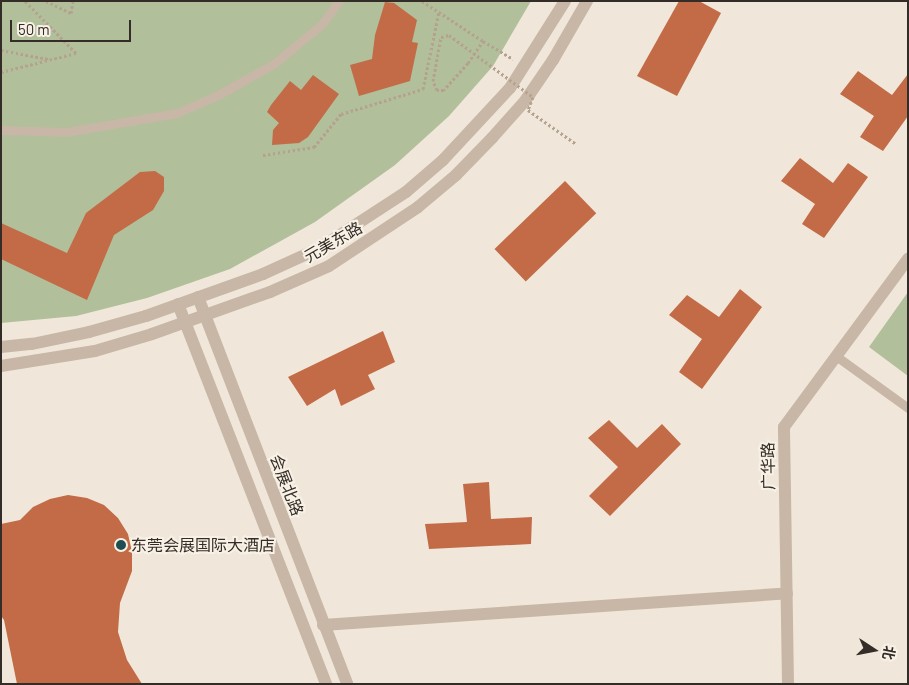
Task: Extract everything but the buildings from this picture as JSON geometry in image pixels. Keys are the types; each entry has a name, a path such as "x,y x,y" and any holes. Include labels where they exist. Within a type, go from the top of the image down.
{"street":[{"name":"元美东路","path":"1,347 32,344 89,332 264,274 320,248 406,192 443,160 510,88 565,1"},
{"name":"元美东路","path":"1,366 95,351 270,292 329,266 418,207 456,175 525,101 557,53 587,1"},
{"name":"广华路","path":"788,684 784,427 908,259"},
{"name":"会展北路","path":"198,297 347,684"},
{"path":"178,304 326,684"},
{"path":"323,625 787,593"}],"lane":[{"path":"1,130 66,132 177,113 220,94 275,63 322,24 339,1"},
{"path":"836,356 908,408"}],"path":[{"path":"1,72 76,53 25,1"},
{"path":"46,1 71,13 73,1"},
{"path":"422,1 525,66"},
{"path":"263,155 314,147 342,114 423,89 439,12"},
{"path":"483,41 468,63 444,90 437,90 433,81 441,37 449,35 533,98 528,110 576,144"},
{"path":"1,50 51,60"}],"green space":[{"path":"1,1 531,1 493,66 449,116 395,165 315,222 230,269 147,298 76,316 1,323"},
{"path":"908,292 908,376 869,347"}],"place":[{"name":"东莞会展国际大酒店","path":"121,545"}]}
